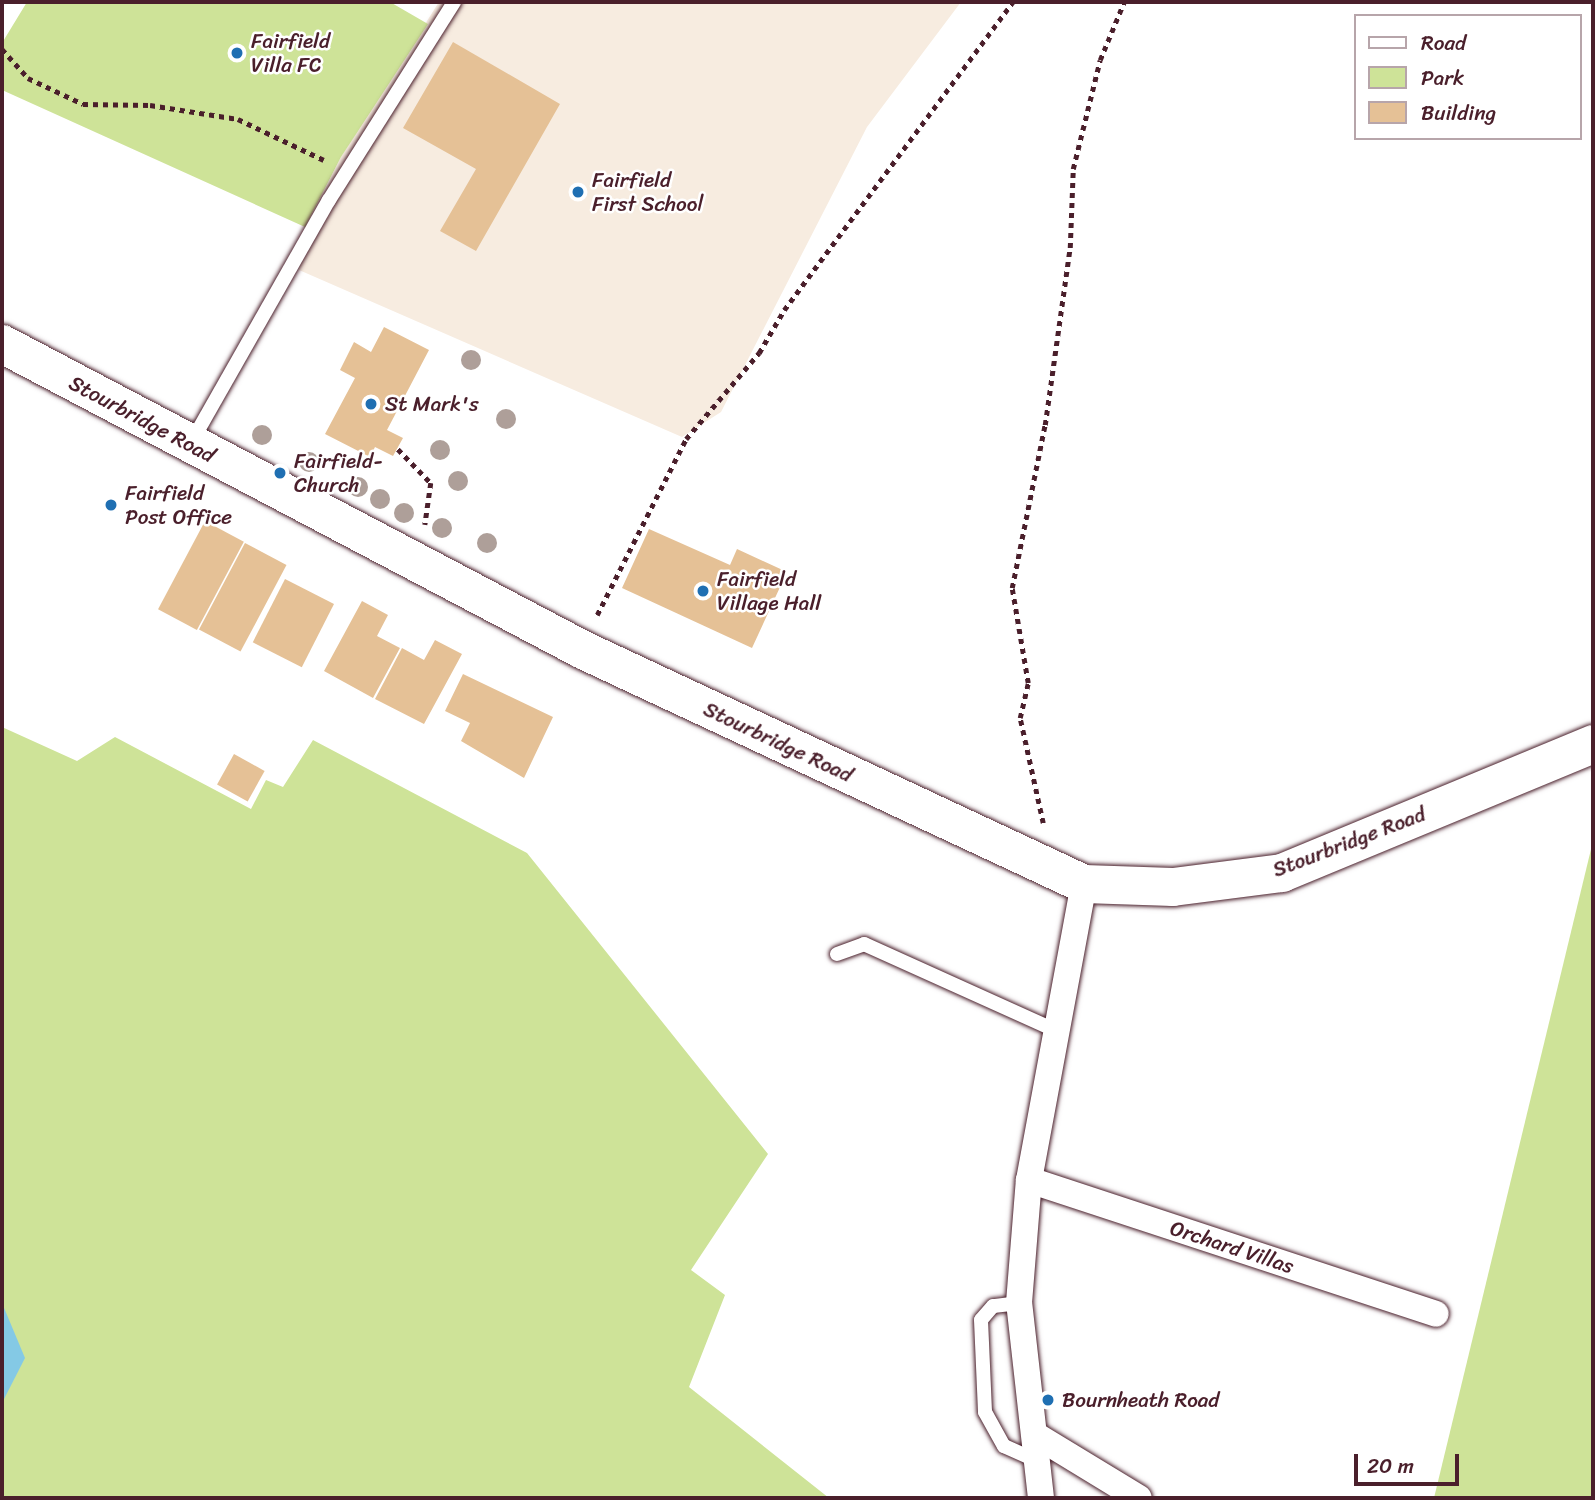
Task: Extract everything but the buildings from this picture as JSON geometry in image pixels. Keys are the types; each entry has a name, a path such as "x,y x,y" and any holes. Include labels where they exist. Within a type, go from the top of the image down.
{"main road":[{"name":"Stourbridge Road","path":"2,344 189,446 579,648 1069,877 1173,887 1282,873 1593,744"}],"street":[{"path":"1041,1498 1038,1448 1019,1303 1029,1180 1057,1031 1069,877"},
{"name":"Orchard Villas","path":"1029,1180 1436,1314"},
{"path":"1038,1448 1139,1498"}],"lane":[{"path":"189,446 329,200 454,2"},
{"path":"837,954 864,944 1057,1031"},
{"path":"1019,1303 993,1306 981,1320 985,1412 1004,1447 1038,1448"}],"path":[{"path":"579,648 686,439 759,354 783,310 1013,2"},
{"path":"1069,877 1020,718 1028,683 1012,588 1045,425 1070,248 1073,169 1100,60 1124,2"},
{"path":"2,50 28,78 83,104 150,105 238,119 335,168"},
{"path":"398,449 431,483 429,516 406,559"}],"shaded area":[{"name":"Fairfield First School","path":"439,2 961,2 867,127 721,412 682,437 299,270 305,227 341,157"}],"green space":[{"path":"27,2 390,2 428,24 341,157 305,227 2,90 2,43"},
{"path":"2,727 77,761 115,737 251,809 266,780 283,787 313,740 527,853 768,1154 691,1270 725,1295 689,1387 829,1498 2,1498"},
{"path":"1593,841 1593,1498 1434,1498"}],"water":[{"path":"2,1303 25,1358 2,1403"}],"place":[{"name":"Fairfield Villa FC","path":"237,53"},
{"name":"Fairfield First School","path":"578,192"},
{"name":"St Mark's","path":"371,404"},
{"name":"Fairfield- Church","path":"280,473"},
{"name":"Fairfield Post Office","path":"111,505"},
{"name":"Fairfield Village Hall","path":"703,591"},
{"name":"Bournheath Road","path":"1048,1400"}]}
